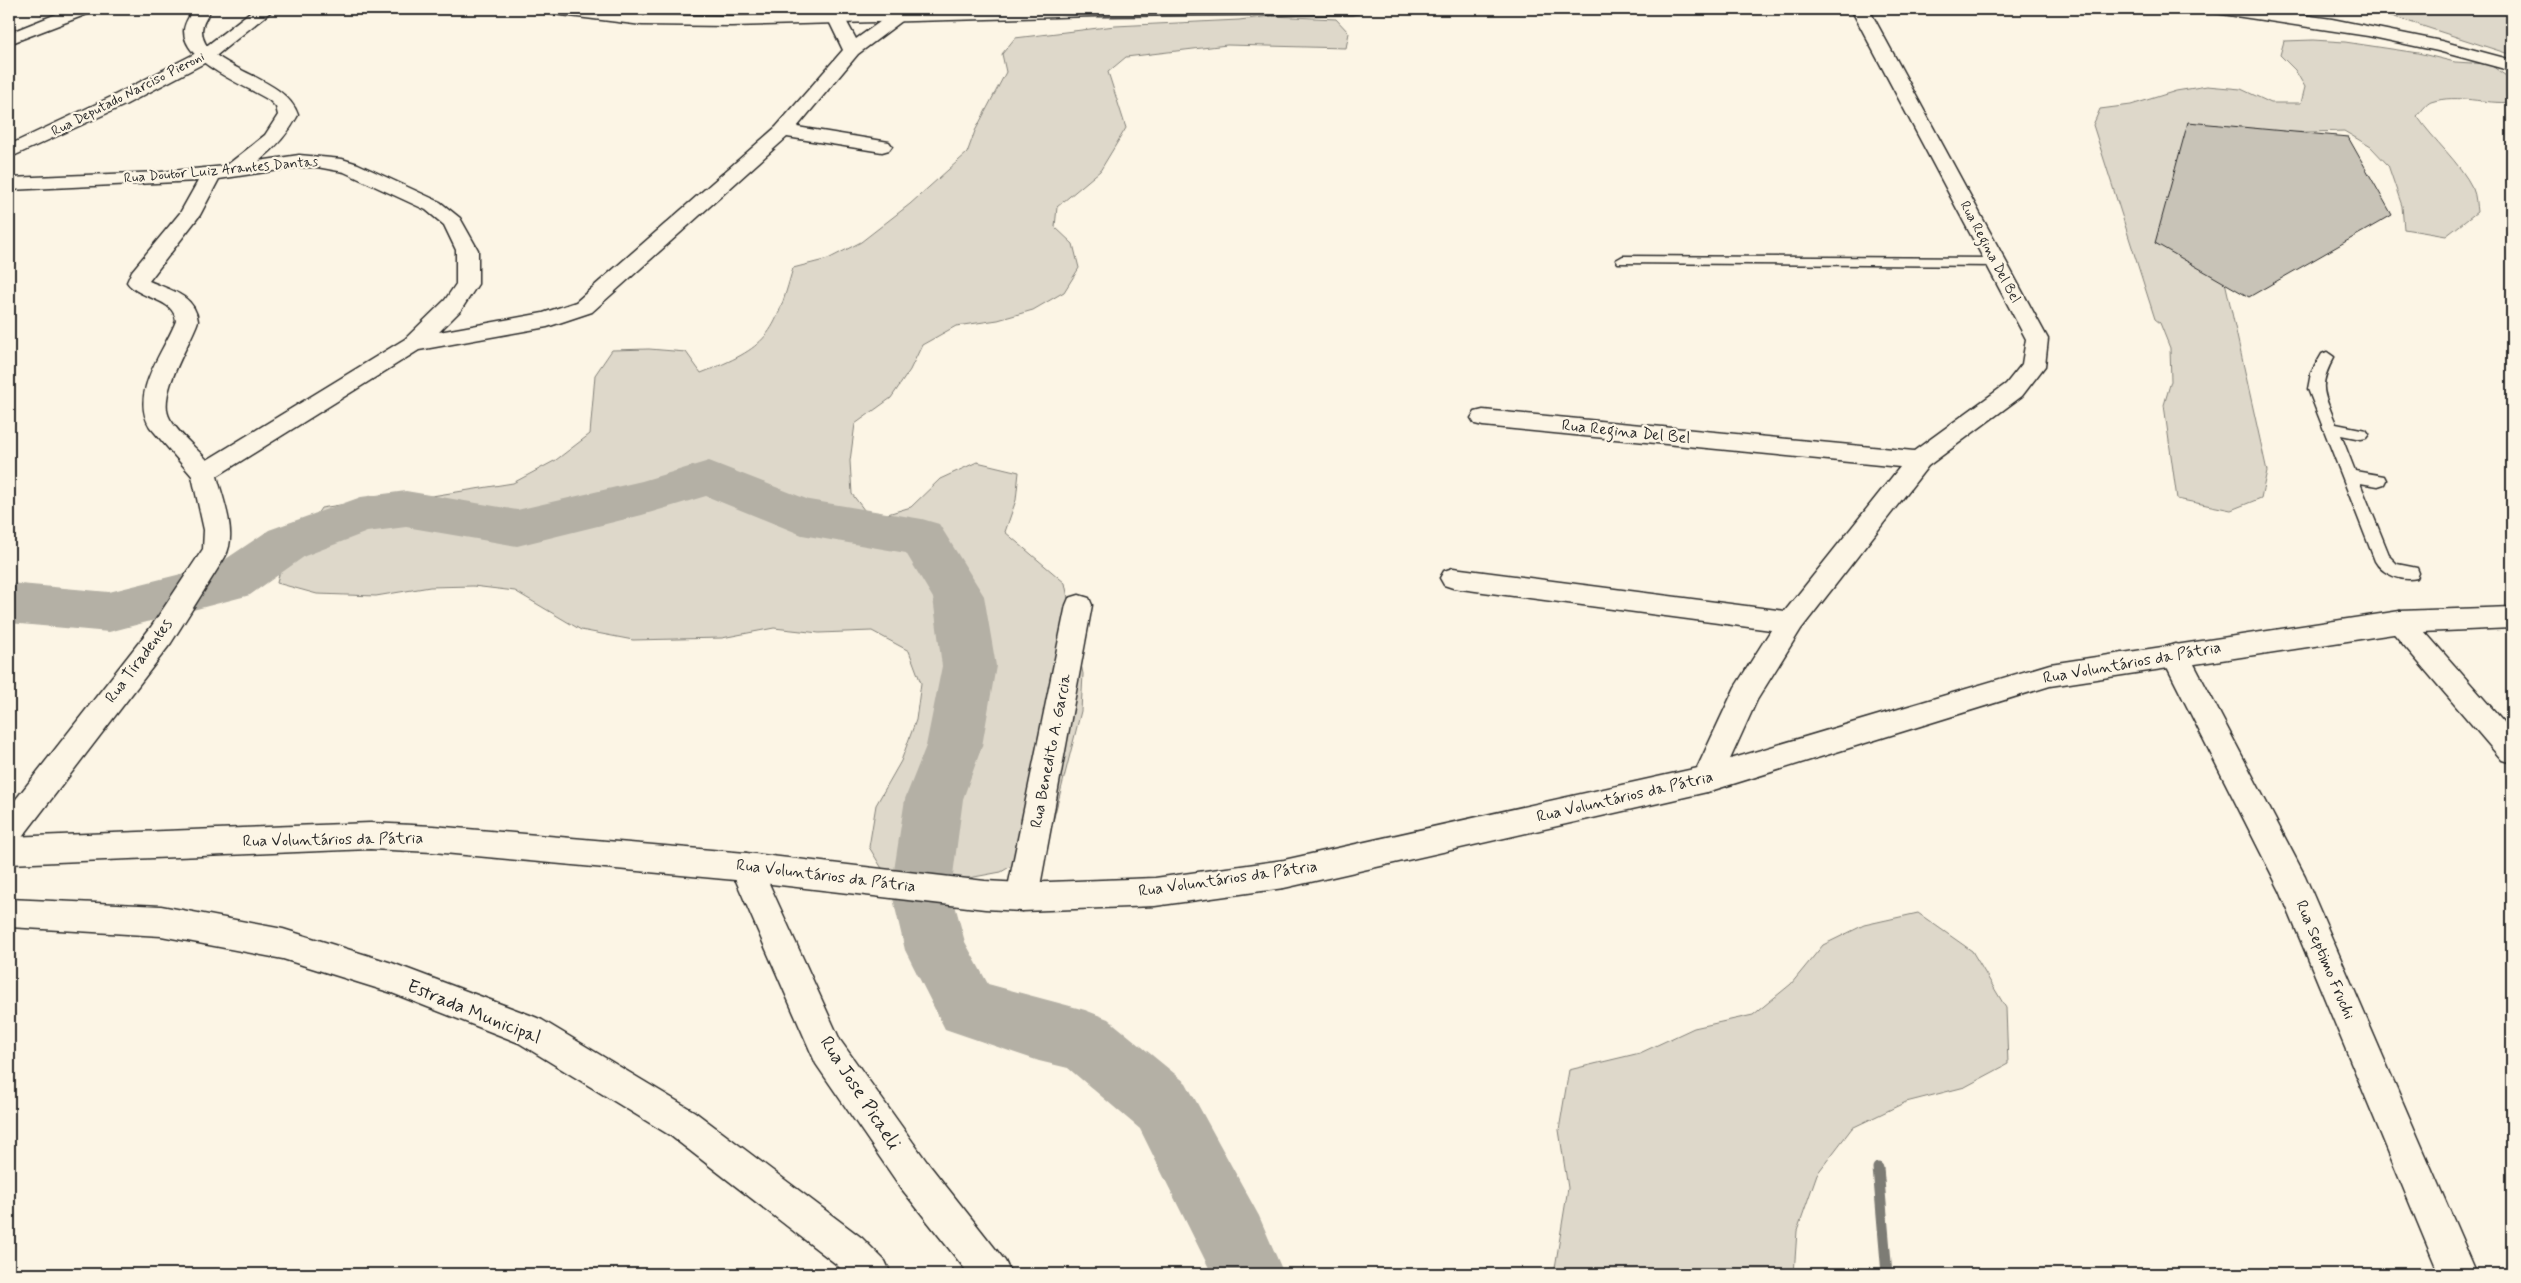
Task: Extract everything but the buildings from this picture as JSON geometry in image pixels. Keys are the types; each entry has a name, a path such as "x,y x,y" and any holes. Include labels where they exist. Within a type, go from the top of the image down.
{"street":[{"path":"9,39 84,9"},
{"path":"202,9 193,30 194,40 206,55 272,95 284,104 288,115 283,128 272,140 221,173 205,191 192,213 140,276 138,282 141,286 178,302 186,311 187,321 162,378 154,402 158,421 204,473 413,344 547,320 584,307 783,131 852,50 897,18"},
{"name":"Rua Deputado Narciso Pieroni","path":"9,152 110,105 206,55 265,9"},
{"path":"553,9 642,20 836,19 1095,11 1352,9"},
{"name":"Rua Regina Del Bel","path":"1707,779 1745,695 1791,622 1919,460 2014,390 2033,366 2037,339 1860,9"},
{"path":"2222,9 2303,19 2399,36 2512,66"},
{"path":"836,19 852,50"},
{"path":"783,131 882,146"},
{"name":"Rua Doutor Luiz Arantes Dantas","path":"9,184 221,173 314,162 340,164 433,206 453,222 466,250 467,284 453,305 413,344"},
{"name":"Rua Regina Del Bel","path":"1483,418 1919,460"},
{"name":"Rua Tiradentes","path":"9,831 161,634 216,550 217,530 204,473"},
{"path":"1453,578 1791,622"},
{"name":"Rua Benedito A. Garcia","path":"1022,897 1080,605"},
{"name":"Rua Voluntários da Pátria","path":"9,850 370,836 432,838 746,867 985,895 1022,897 1155,892 1284,874 1707,779 2050,676 2176,655 2400,622 2510,620"},
{"path":"2400,622 2512,751"},
{"name":"Rua Septimo Fruchi","path":"2176,655 2294,886 2458,1274"},
{"name":"Rua Jose Picaeli","path":"746,867 828,1052 914,1175 992,1274"},
{"name":"Estrada Municipal","path":"9,913 161,921 283,944 392,978 530,1031 683,1124 848,1251 872,1274"}],"lane":[{"path":"1622,260 1995,262"},
{"path":"2327,357 2318,373 2315,389 2330,428 2383,561 2392,568 2411,573"},
{"path":"2330,428 2361,434"},
{"path":"2350,476 2378,480"}],"shaded area":[{"path":"2370,9 2512,9 2512,55"},
{"path":"1272,16 1336,19 1349,33 1346,48 1227,45 1126,57 1108,72 1126,128 1100,171 1057,207 1055,227 1073,244 1079,268 1064,292 1033,310 998,320 956,326 922,345 910,370 891,398 855,424 850,461 852,494 871,519 911,507 940,479 977,462 1019,472 1016,500 1005,532 1065,583 1083,674 1081,711 1047,845 1001,872 942,883 892,885 869,847 876,805 901,761 916,720 921,683 909,651 872,631 819,633 774,628 722,638 633,640 581,630 515,591 473,586 430,587 376,596 317,594 277,583 280,570 321,508 372,500 413,499 513,483 556,460 590,434 595,375 612,350 649,349 686,352 701,373 741,355 755,346 773,324 780,309 793,268 828,259 861,242 910,204 967,153 975,131 1006,72 1002,54 1015,38 1115,26 1239,20"},
{"path":"2284,41 2345,42 2418,53 2455,62 2489,64 2512,80 2512,102 2461,99 2441,100 2429,103 2417,116 2461,169 2475,194 2477,212 2446,236 2404,229 2402,206 2388,165 2371,147 2344,131 2277,133 2220,259 2267,471 2261,498 2231,510 2177,499 2164,405 2171,381 2170,348 2160,323 2155,319 2093,125 2100,109 2131,105 2176,91 2207,86 2241,89 2271,103 2301,103 2305,87 2295,70 2280,55"},
{"path":"1918,913 1972,951 2006,1008 2008,1064 1965,1087 1906,1102 1852,1128 1817,1174 1797,1231 1794,1274 1554,1274 1568,1188 1559,1130 1569,1070 1640,1053 1694,1028 1753,1015 1791,984 1823,945 1864,925"}],"waterway":[{"path":"9,603 109,612 232,581 287,543 361,515 406,509 517,528 642,498 709,478 802,517 922,537 958,596 969,666 954,746 934,799 921,890 936,950 967,1008 1039,1030 1085,1041 1163,1106 1234,1241 1248,1274"},
{"path":"1878,1168 1887,1274"}]}
